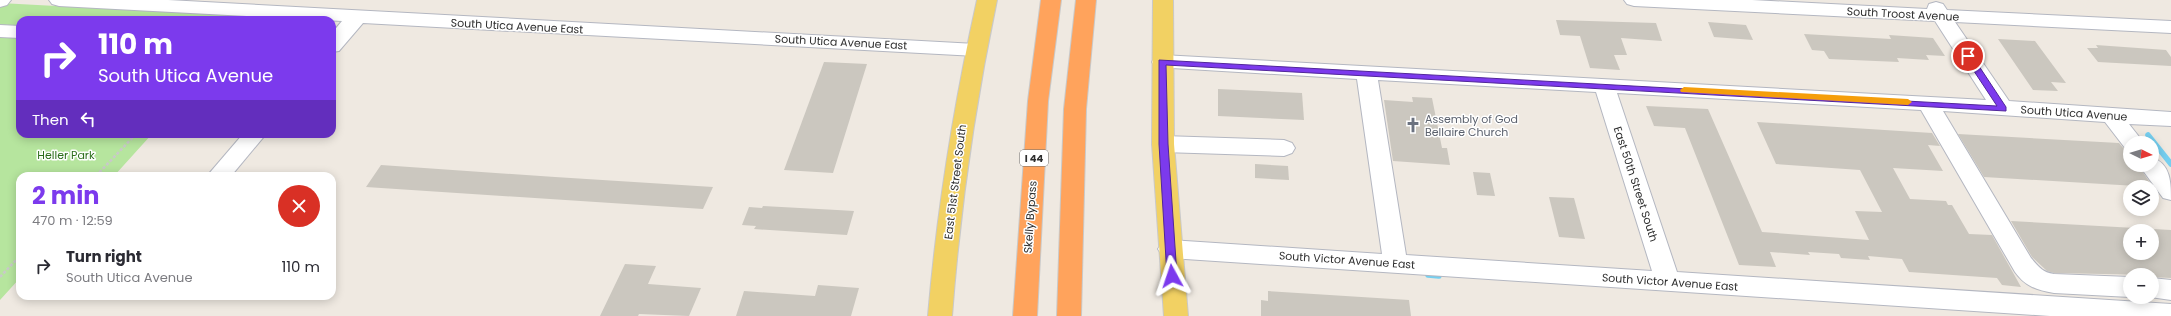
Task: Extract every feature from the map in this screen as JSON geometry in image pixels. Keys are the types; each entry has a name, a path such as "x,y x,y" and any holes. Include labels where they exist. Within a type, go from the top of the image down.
{"highway":[{"name":"Skelly Bypass","path":"1025,316 1038,101 1051,0"},
{"path":"1070,316 1070,250 1075,109 1086,0"}],"main road":[{"name":"East 51st Street South","path":"940,316 957,164 976,50 987,0"},
{"path":"1163,0 1163,144 1176,316"}],"street":[{"name":"South Utica Avenue East","path":"59,0 104,3 295,6 357,17 976,50"},
{"name":"South Troost Avenue","path":"1634,0 1936,8 2171,27"},
{"path":"90,16 104,3"},
{"path":"1936,8 2003,109"},
{"path":"336,41 357,17"},
{"path":"0,31 16,32"},
{"name":"South Utica Avenue","path":"1162,62 1366,72 2171,119"},
{"path":"1366,72 1395,262"},
{"name":"East 50th Street South","path":"1604,86 1668,282"},
{"path":"1928,104 2023,266 2032,276 2036,279 2052,282 2123,287"},
{"path":"2112,116 2128,136"},
{"path":"222,172 251,138"},
{"path":"1163,144 1284,148"},
{"path":"2155,172 2171,192"},
{"name":"South Victor Avenue East","path":"1170,249 1395,262 1668,282 2171,314"},
{"path":"2159,289 2171,290"}],"path":[{"path":"100,172 132,138"},
{"path":"0,277 16,260"}],"green space":[{"name":"Heller Park","path":"0,3 240,16 16,16 16,138 148,138 118,172 16,172 16,282 0,300"}],"building":[{"path":"1556,20 1656,23 1662,41 1621,38 1627,55 1614,55 1620,70 1590,68 1580,36 1560,35"},
{"path":"1708,22 1746,25 1753,40 1714,37"},
{"path":"1804,34 1891,39 1889,35 1933,38 1945,56 1926,55 1929,60 1897,58 1899,62 1829,59 1824,51 1812,50"},
{"path":"1998,39 2035,41 2066,83 2051,82 2058,91 2033,90"},
{"path":"2096,45 2166,50 2171,57 2171,66 2098,62 2087,48 2098,48"},
{"path":"824,62 867,64 833,173 784,170"},
{"path":"1218,89 1302,93 1304,120 1218,116"},
{"name":"Assembly of God Bellaire Church","path":"1412,97 1432,98 1442,148 1447,148 1450,165 1393,161 1384,100 1413,102"},
{"path":"1646,106 1708,109 1762,232 1869,240 1855,211 1882,212 1860,170 1776,164 1757,122 1932,133 1940,146 1928,145 1943,171 1893,168 1910,199 1946,201 1948,205 1952,205 1969,234 1992,235 2021,287 2002,285 1997,278 1909,272 1902,259 1868,256 1870,260 1841,258 1839,254 1808,252 1810,255 1770,252 1776,267 1739,265 1685,128 1654,126"},
{"path":"1958,134 2119,143 2123,148 2123,172 2143,172 2148,180 2123,180 2123,185 1984,177"},
{"path":"1255,164 1288,166 1289,180 1255,178"},
{"path":"381,165 713,187 703,209 366,187"},
{"path":"1473,172 1490,173 1495,196 1477,195"},
{"path":"1549,197 1574,198 1585,239 1559,237"},
{"path":"763,206 854,211 847,235 754,229 756,226 742,225 749,207 762,208"},
{"path":"2011,221 2123,227 2123,260 2159,260 2159,229 2171,230 2171,278 2159,277 2159,268 2123,268 2123,274 2054,273 2047,271 2032,257"},
{"path":"625,264 656,266 648,284 701,288 689,316 639,314 638,316 600,316"},
{"path":"818,285 859,288 851,316 736,316 744,291 815,296"},
{"path":"1268,291 1409,300 1411,316 1261,316 1261,300 1268,301"}],"waterway":[{"path":"2148,135 2171,164"},
{"path":"1428,275 1439,276"}],"slow traffic":[{"path":"1684,90 1908,102"}],"place":[{"name":"Assembly of God Bellaire Church","path":"1413,125"}],"route":[{"path":"1172,276 1163,144 1162,62 1366,72 2003,109 1968,56"}]}
